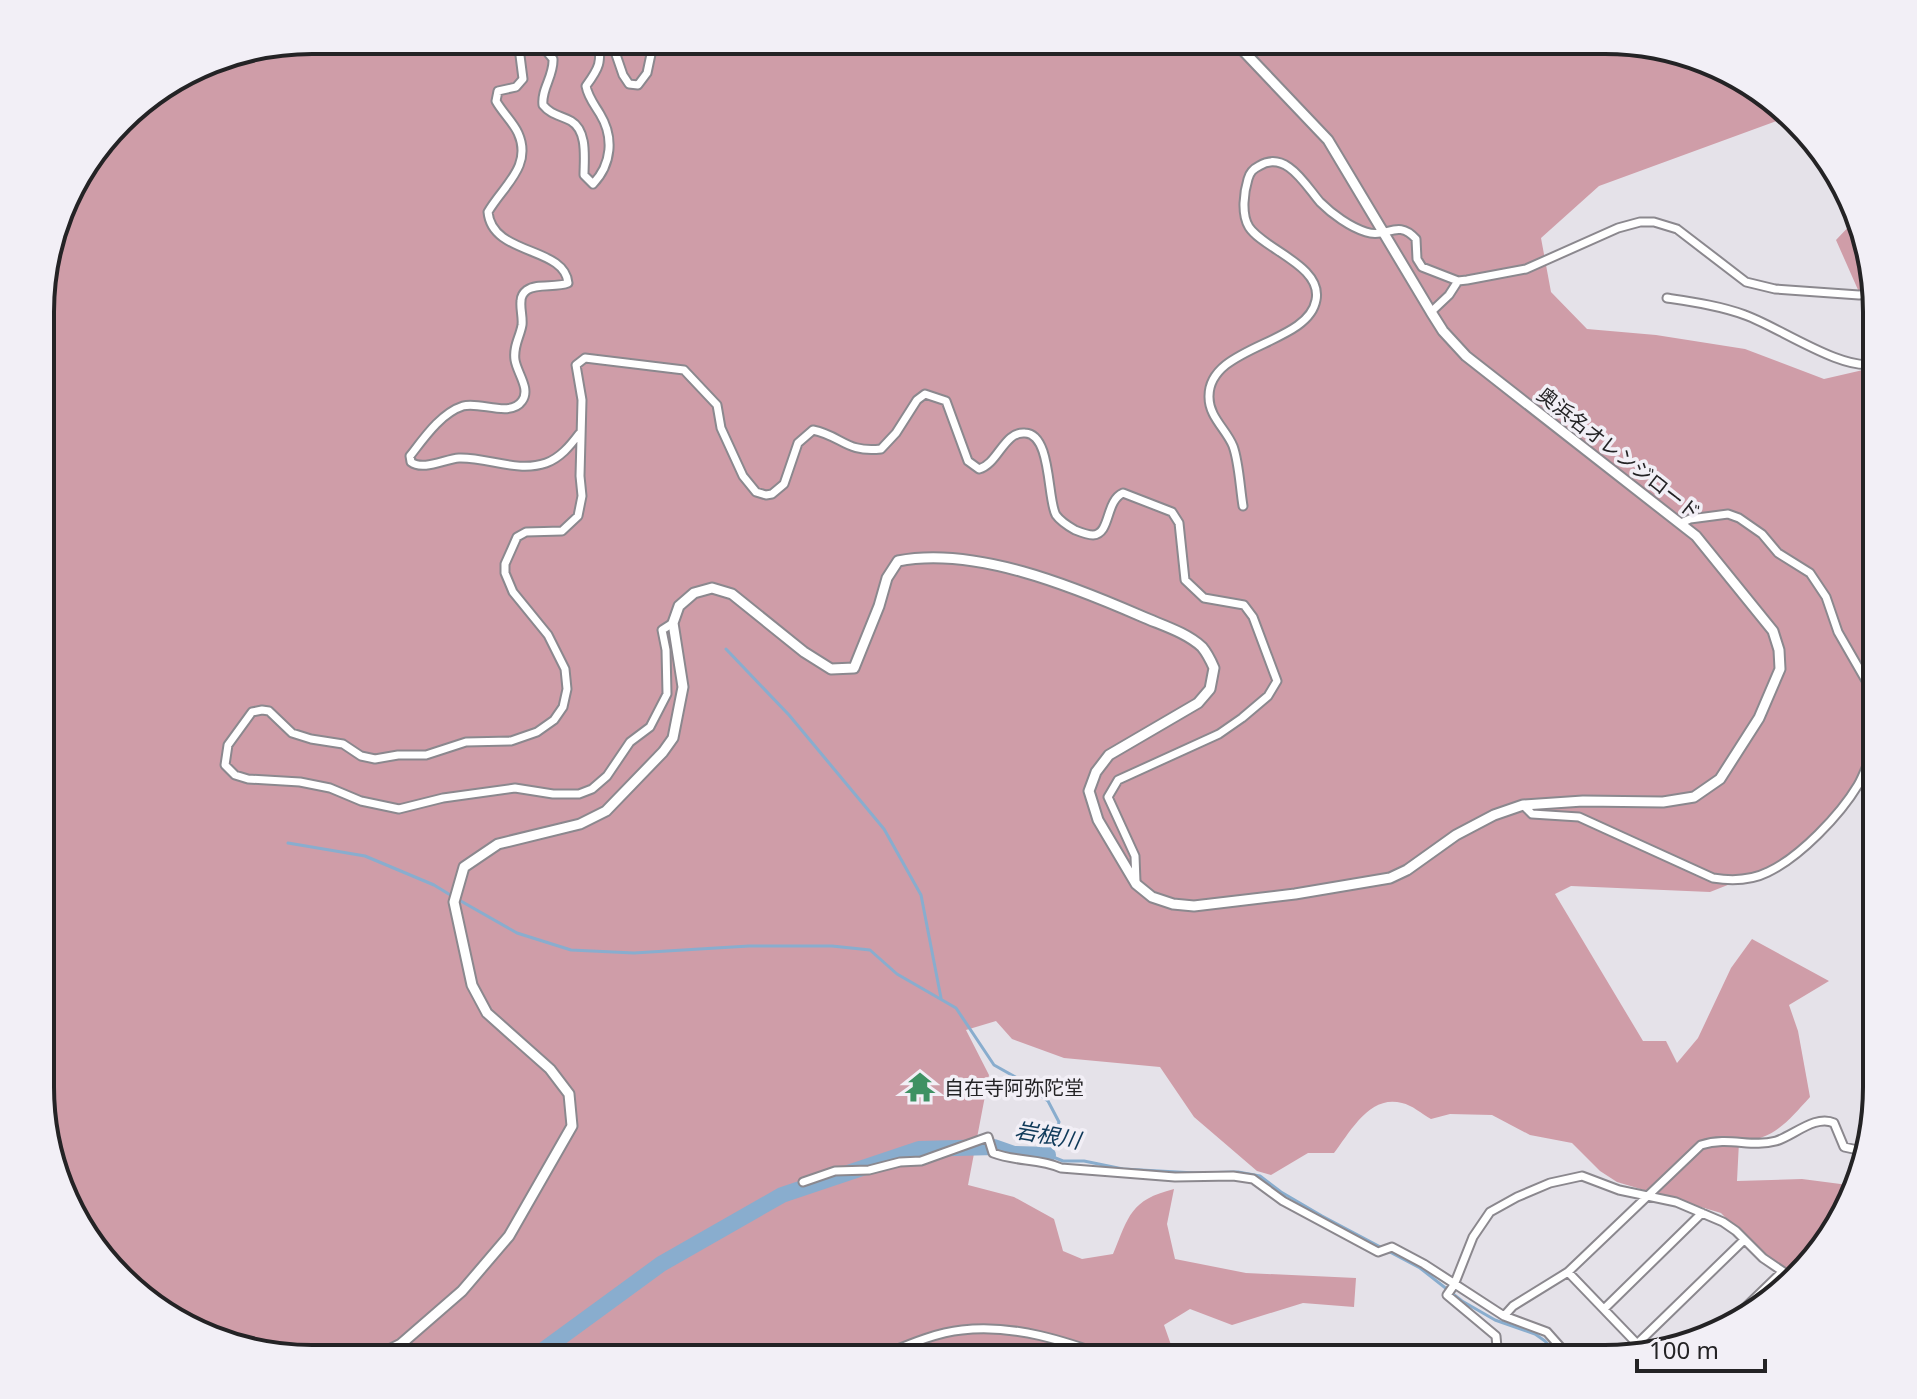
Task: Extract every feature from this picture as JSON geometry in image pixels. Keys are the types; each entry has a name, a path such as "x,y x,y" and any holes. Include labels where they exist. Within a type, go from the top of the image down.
{"street":[{"path":"520,54 523,79 516,87 498,91 496,101 517,131 523,147 523,162 488,212 489,224 499,235 559,266 567,275 568,283 530,288 521,299 522,328 516,337 515,361 525,393 521,402 514,407 501,409 474,404 455,410 433,428 410,456 411,462 420,466 463,458 533,466 549,462 569,448 580,432"},
{"path":"549,54 553,59 552,76 543,95 543,105 553,114 574,122 584,144 584,175 593,184 606,165 610,139 607,126 587,95 586,86 599,67 599,54"},
{"path":"616,54 629,84 638,85 647,73 651,54"},
{"name":"奥浜名オレンジロード","path":"1136,884 1152,897 1173,904 1194,906 1380,880 1407,870 1456,835 1494,815 1523,805 1583,801 1663,802 1694,797 1720,779 1759,718 1780,669 1779,650 1773,631 1725,569 1681,523 1466,356 1443,331 1328,140 1247,55"},
{"path":"1243,506 1235,455 1210,406 1210,385 1220,368 1291,330 1310,313 1317,292 1301,267 1249,227 1244,213 1249,173 1262,163 1290,167 1301,175 1326,208 1368,233 1395,228 1411,233 1416,239 1417,259 1422,267 1458,281 1526,269 1618,228 1654,222 1677,229 1735,276 1756,286 1862,295"},
{"path":"1431,312 1449,295 1458,281"},
{"path":"1667,298 1743,314 1778,328 1811,348 1862,364"},
{"path":"673,623 662,630 666,650 667,694 650,727 630,742 607,776 592,789 579,794 553,794 515,788 443,798 399,809 361,801 315,785 248,779 235,775 225,765 228,745 252,712 258,710 269,711 292,733 343,744 361,756 375,759 426,755 466,742 511,741 537,732 554,720 563,707 567,689 565,669 548,635 513,592 505,573 505,564 517,537 526,532 562,531 578,516 582,496 582,400 576,365 585,358 684,370 717,405 721,428 743,476 756,492 766,495 784,484 798,443 813,430 823,432 852,449 881,449 896,433 917,400 925,394 946,401 968,461 979,469 992,461 1014,435 1025,432 1032,435 1048,465 1054,511 1065,524 1078,531 1098,534 1105,527 1111,502 1123,493 1172,512 1179,523 1185,580 1204,598 1244,605 1253,617 1277,681 1268,696 1219,734 1118,780 1108,797 1135,856 1136,884"},
{"path":"1681,523 1728,514 1739,518 1762,534 1778,553 1810,573 1826,597 1838,632 1862,674"},
{"path":"401,1344 462,1291 509,1236 572,1126 569,1094 550,1069 487,1013 472,985 454,902 464,867 498,844 580,824 606,811 663,752 673,738 683,687 673,623 679,606 694,593 712,588 732,594 804,652 831,669 854,668 887,578 898,561 920,557 1029,573 1085,591 1189,637 1204,649 1214,668 1210,689 1198,703 1109,755 1096,772 1089,791 1098,820 1136,884"},
{"path":"1523,805 1532,814 1579,817 1713,878 1731,881 1768,873 1798,851 1826,826 1862,776"},
{"path":"1504,1316 1513,1306 1568,1272 1701,1145 1716,1140 1775,1141 1815,1123 1831,1121 1844,1147 1855,1149"},
{"path":"803,1182 835,1171 869,1170 900,1162 921,1161 988,1137 993,1153 1008,1159 1044,1160 1061,1168 1175,1177 1233,1176 1253,1179 1283,1201 1378,1252 1392,1247 1424,1264 1504,1316 1547,1332 1559,1345"},
{"path":"1497,1345 1496,1336 1447,1295 1473,1237 1490,1212 1550,1183 1582,1176 1619,1190 1676,1202 1723,1222 1782,1272 1765,1288"},
{"path":"1604,1309 1702,1213"},
{"path":"1646,1341 1744,1240"},
{"path":"1568,1272 1636,1342"},
{"path":"912,1344 962,1330 1013,1329 1075,1345"}],"shaded area":[{"path":"312,54 1622,55 1655,59 1719,81 1762,107 1777,121 1599,186 1541,238 1551,292 1587,329 1656,335 1745,349 1824,379 1862,370 1862,772 1833,817 1814,836 1787,857 1753,875 1710,892 1571,886 1555,894 1643,1041 1666,1041 1677,1063 1698,1038 1731,968 1752,939 1829,981 1789,1005 1798,1031 1810,1097 1771,1133 1739,1142 1737,1181 1802,1179 1843,1184 1836,1201 1810,1244 1784,1272 1772,1265 1721,1213 1617,1182 1600,1171 1572,1143 1530,1135 1492,1115 1450,1114 1431,1119 1406,1104 1391,1102 1380,1104 1362,1117 1334,1153 1308,1153 1271,1175 1257,1171 1194,1117 1160,1067 1064,1058 1012,1039 996,1021 966,1030 989,1075 968,1185 1014,1197 1054,1219 1063,1251 1082,1259 1113,1254 1133,1211 1148,1198 1174,1189 1167,1224 1175,1259 1246,1273 1356,1278 1354,1307 1303,1303 1232,1325 1190,1309 1164,1325 1171,1345 295,1344 262,1340 198,1318 155,1292 107,1244 89,1216 68,1170 59,1137 55,1104 54,312 56,278 74,213 89,183 118,142 155,107 198,81 229,68 278,56"},
{"path":"1848,227 1858,262 1862,292 1859,292 1836,240"}],"waterway":[{"path":"726,649 789,715 884,829 921,895 941,998"},
{"path":"288,843 365,856 434,885 452,896"},
{"path":"459,900 517,933 571,950 634,953 749,946 832,946 870,950 897,974 956,1008 994,1065 1026,1083 1048,1101 1059,1122 1048,1155 1063,1161 1084,1161 1123,1169 1238,1172 1260,1176 1322,1216 1420,1268 1462,1301 1495,1320 1535,1334 1549,1345"},
{"name":"岩根川","path":"551,1344 661,1264 782,1195 919,1149 994,1147 1014,1154 1048,1155"}],"place":[{"name":"自在寺阿弥陀堂","path":"920,1087"}]}
